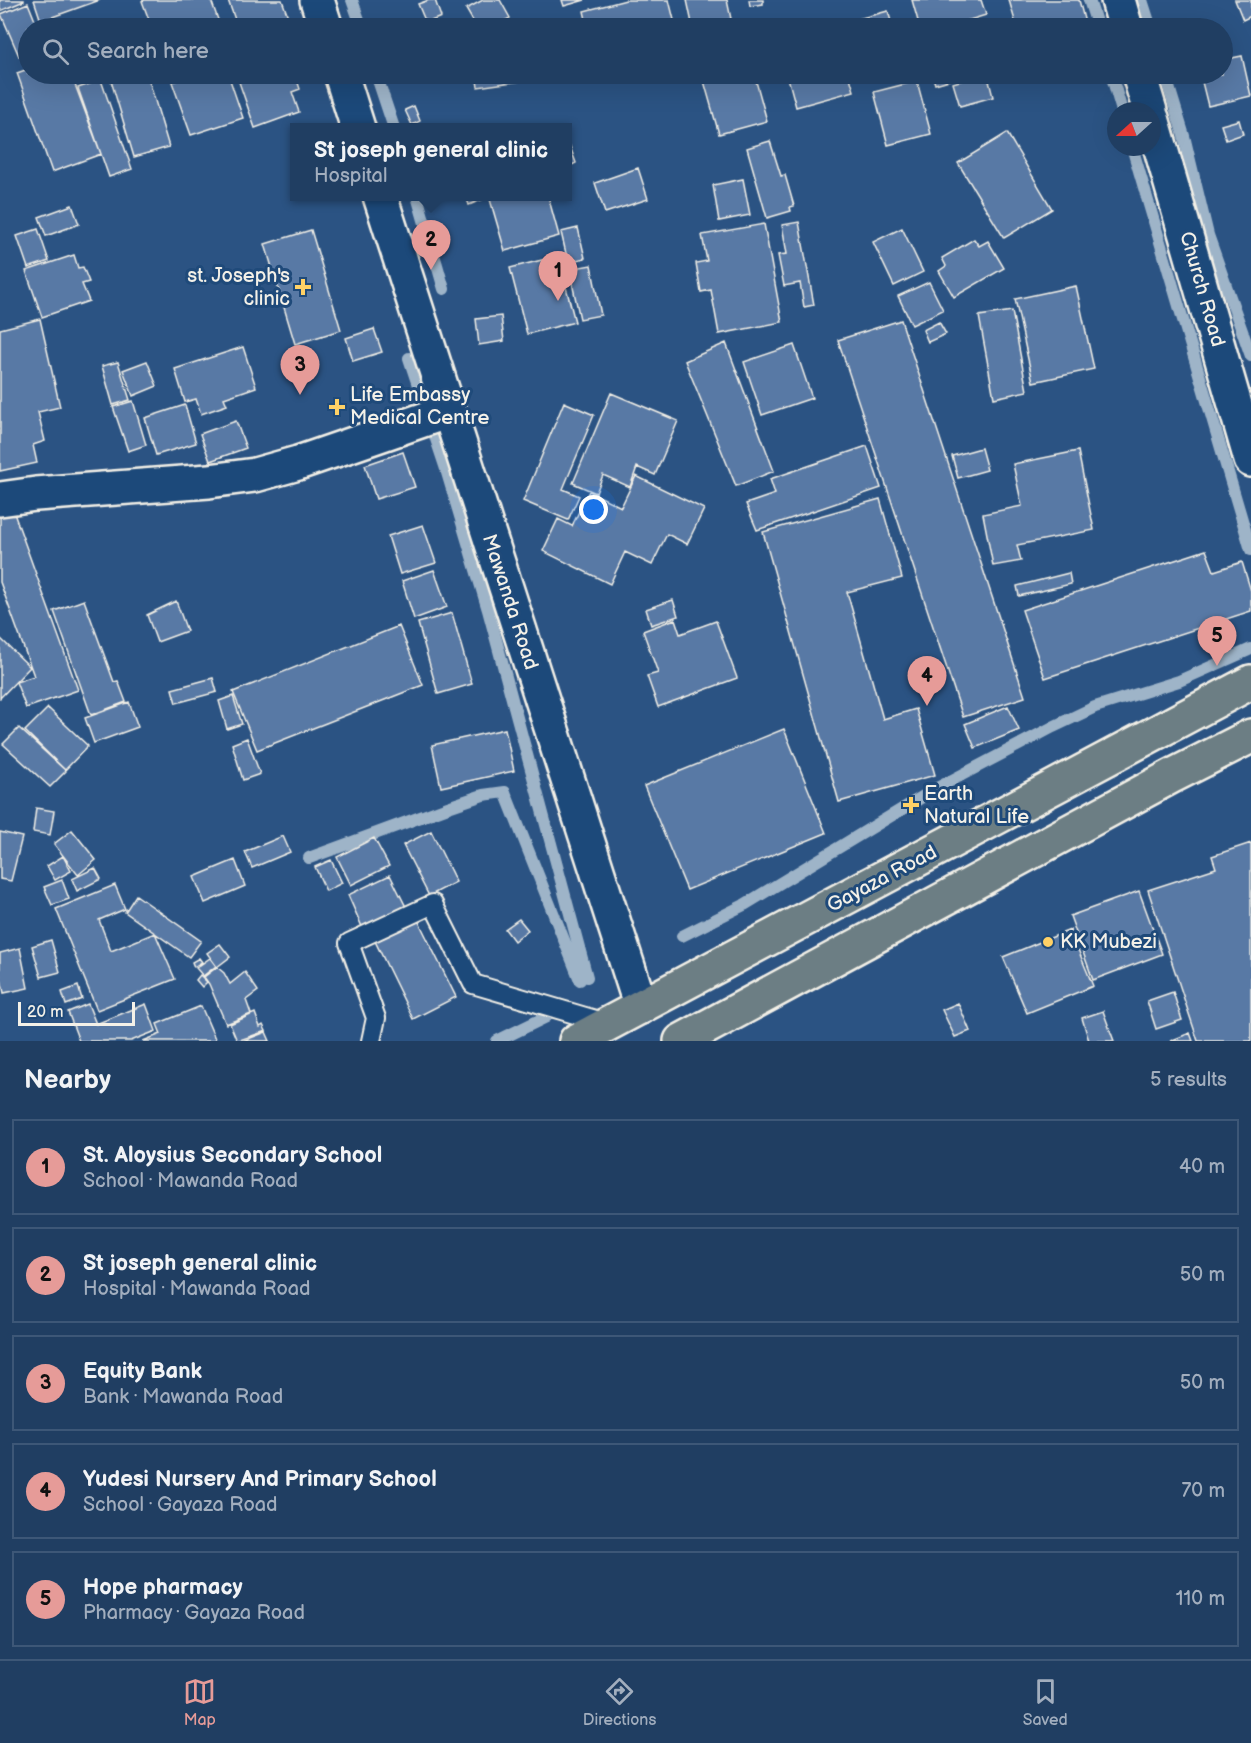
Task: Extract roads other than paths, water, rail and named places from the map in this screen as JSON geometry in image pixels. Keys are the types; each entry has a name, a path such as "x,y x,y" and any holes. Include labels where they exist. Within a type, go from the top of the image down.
{"main road":[{"name":"Gayaza Road","path":"576,1041 1251,682"},
{"path":"681,1041 1251,736"}],"street":[{"path":"317,0 323,18"},
{"path":"1118,0 1123,18"},
{"path":"343,84 356,123"},
{"path":"1142,84 1147,102"},
{"name":"Church Road","path":"1161,149 1251,460"},
{"name":"Mawanda Road","path":"382,201 641,1007"},
{"path":"0,499 255,475 298,463 449,411"}],"lane":[{"path":"371,1041 376,1018 349,943 433,904 473,984 610,1024"}],"waterway":[{"path":"352,0 358,18"},
{"path":"1089,0 1095,18"},
{"path":"1142,0 1148,18"},
{"path":"379,84 392,123"},
{"path":"1114,84 1119,102"},
{"path":"1168,84 1184,136 1208,235 1251,356"},
{"path":"1135,156 1251,550"},
{"path":"418,201 444,289"},
{"path":"409,358 445,466 488,610 587,977"},
{"path":"682,936 744,905 937,788 1053,727 1095,707 1179,681 1251,649"},
{"path":"309,858 483,795 505,792 580,980"},
{"path":"497,1041 546,1017"}],"place":[{"name":"St joseph general clinic","path":"431,270"},
{"name":"st. Joseph's clinic","path":"303,287"},
{"name":"St. Aloysius Secondary School","path":"558,301"},
{"name":"Equity Bank","path":"300,395"},
{"name":"Life Embassy Medical Centre","path":"337,407"},
{"name":"Hope pharmacy","path":"1217,666"},
{"name":"Yudesi Nursery And Primary School","path":"927,706"},
{"name":"Earth Natural Life","path":"911,805"},
{"name":"KK Mubezi","path":"1048,942"}]}
